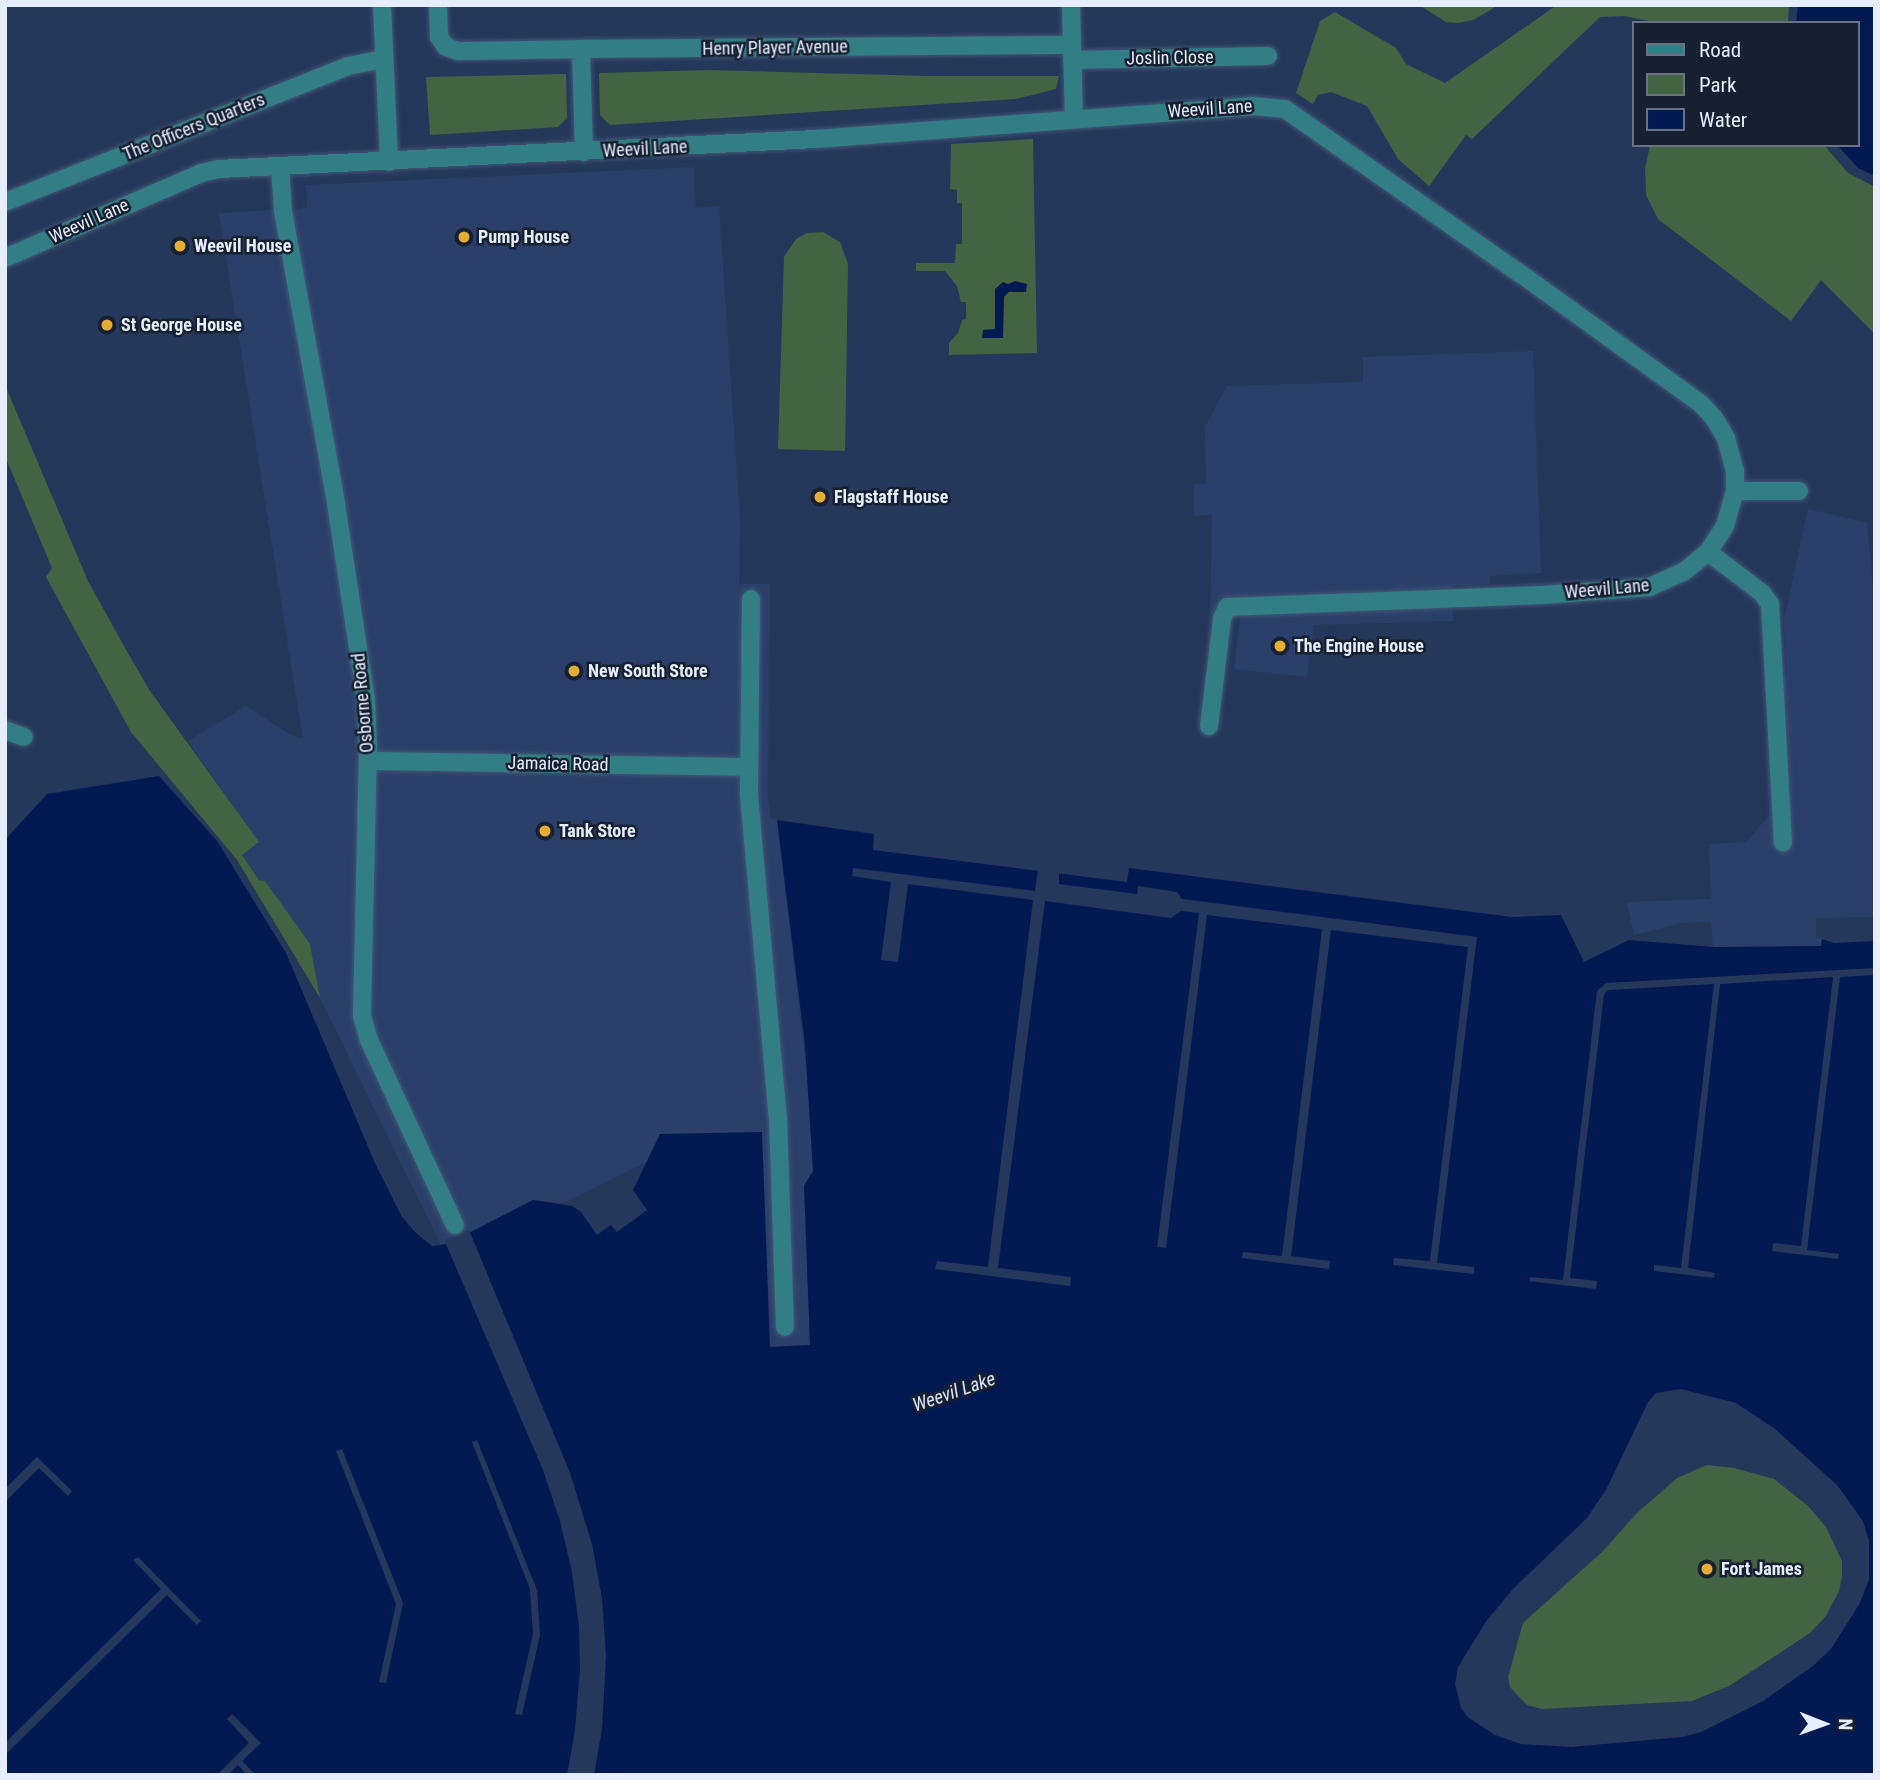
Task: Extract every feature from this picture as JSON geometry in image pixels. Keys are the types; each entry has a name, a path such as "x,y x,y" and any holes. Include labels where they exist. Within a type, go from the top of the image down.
{"street":[{"path":"382,5 389,162"},
{"name":"Henry Player Avenue","path":"438,5 439,37 446,47 458,51 580,49 1072,53"},
{"path":"1071,5 1074,119"},
{"path":"580,49 584,152"},
{"name":"Joslin Close","path":"1072,53 1268,56"},
{"name":"The Officers Quarters","path":"5,202 348,66 384,59"},
{"name":"Weevil Lane","path":"5,258 201,173 219,169 584,152 1252,106 1276,106 1289,110 1701,404 1714,418 1726,438 1735,471 1735,491 1725,526 1708,552 1683,572 1650,587 1498,597 1229,606 1223,612 1209,726"},
{"name":"Osborne Road","path":"279,167 285,218 361,659 368,761 362,1016 373,1049 455,1226"},
{"path":"1735,491 1799,491"},
{"path":"1708,552 1762,593 1770,604 1783,843"},
{"path":"751,599 748,767 750,818 778,1118 785,1326"},
{"path":"5,730 24,737"},
{"name":"Jamaica Road","path":"368,761 748,767"}],"shaded area":[{"path":"694,167 695,208 719,206 740,520 739,584 770,584 768,796 771,818 777,820 809,1095 813,1171 804,1186 810,1345 769,1347 761,1132 660,1134 648,1161 563,1203 533,1200 476,1231 441,1245 320,998 310,944 265,881 260,880 242,855 258,842 188,741 246,706 290,735 303,739 219,213 307,208 306,185"},
{"path":"1533,351 1541,573 1490,576 1490,584 1452,586 1453,621 1314,625 1307,677 1234,669 1240,617 1210,615 1212,515 1194,516 1194,484 1206,484 1205,427 1227,386 1363,382 1363,357"},
{"path":"1808,509 1867,523 1875,612 1875,917 1816,918 1816,938 1822,939 1821,946 1713,947 1711,923 1702,922 1681,923 1634,935 1627,902 1711,899 1709,844 1746,842 1770,815 1768,676 1787,675 1784,620"}],"green space":[{"path":"1419,5 1499,5 1473,20 1458,23 1446,22"},
{"path":"1557,5 1789,5 1788,21 1650,21 1624,16 1600,17 1472,139 1466,135 1429,186 1398,159 1367,106 1331,92 1318,95 1313,104 1296,93 1320,21 1335,12 1396,48 1406,64 1445,83"},
{"path":"709,70 928,76 1059,76 1056,89 1016,99 610,125 600,115 599,73"},
{"path":"566,74 567,118 558,127 430,135 426,77"},
{"path":"1033,139 1037,353 949,355 949,343 958,333 962,320 966,319 966,302 961,302 957,286 945,271 916,271 916,263 955,263 956,244 962,244 962,203 957,203 957,190 950,189 951,144"},
{"path":"1650,147 1826,147 1848,173 1875,187 1875,334 1821,280 1791,321 1658,219 1646,195 1645,169"},
{"path":"823,232 840,242 848,264 845,451 778,449 784,257 796,239 807,233"},
{"path":"5,385 88,581 129,655 150,691 259,842 242,855 259,880 265,881 310,944 320,998 237,860 131,732 46,577 52,568 5,456"},
{"path":"1707,1465 1734,1468 1774,1479 1808,1506 1826,1527 1842,1561 1842,1577 1839,1591 1826,1616 1810,1633 1729,1686 1692,1701 1542,1709 1527,1705 1510,1687 1508,1677 1523,1623 1602,1552 1637,1513 1677,1478"}],"water":[{"path":"1798,5 1875,5 1875,176 1858,168 1839,147 1859,147 1859,21 1796,21"},
{"path":"1015,281 1027,284 1026,292 1009,292 1004,297 1003,338 982,338 983,330 995,329 995,289 1003,282 1008,284"},
{"name":"Weevil Lake","path":"159,776 217,841 286,953 375,1163 402,1217 432,1246 447,1244 533,1200 572,1206 581,1212 597,1235 611,1225 617,1232 647,1210 633,1190 660,1134 762,1132 770,1347 810,1345 804,1186 813,1171 805,1045 777,820 874,834 873,850 1127,882 1129,868 1512,917 1561,915 1584,962 1629,940 1713,947 1821,946 1822,939 1834,943 1875,941 1875,1775 5,1775 5,840 47,794","holes":["1681,1389 1736,1403 1775,1429 1837,1485 1863,1521 1869,1541 1869,1579 1860,1603 1831,1649 1813,1666 1763,1701 1701,1732 1682,1737 1571,1747 1521,1744 1495,1735 1469,1718 1461,1708 1455,1684 1458,1667 1487,1620 1514,1588 1587,1518 1607,1488 1648,1402 1656,1393"]}],"pier":[{"path":"853,868 1035,891 1038,870 1059,873 1059,884 1137,894 1138,886 1177,892 1182,899 1477,937 1437,1263 1474,1267 1474,1274 1393,1265 1394,1258 1430,1261 1468,947 1331,930 1291,1256 1330,1261 1329,1269 1242,1258 1243,1252 1282,1256 1322,929 1207,915 1166,1248 1157,1247 1199,913 1181,911 1171,918 1045,901 998,1268 1071,1277 1070,1286 935,1269 937,1261 988,1267 1033,900 908,884 898,962 881,960 891,882 852,876"},
{"path":"1875,968 1875,975 1840,977 1807,1250 1839,1254 1838,1259 1772,1251 1773,1243 1801,1246 1833,977 1720,984 1688,1268 1715,1273 1714,1278 1654,1271 1654,1265 1681,1268 1714,984 1608,990 1604,994 1570,1278 1597,1281 1596,1289 1529,1281 1530,1277 1563,1280 1597,991 1606,983"},
{"path":"469,1230 570,1473 592,1544 602,1598 606,1656 602,1729 594,1775 567,1775 575,1730 580,1669 579,1627 572,1572 560,1521 543,1470 446,1244 445,1240"},
{"path":"477,1440 537,1590 540,1635 522,1715 515,1714 533,1634 530,1589 472,1442"},
{"path":"342,1449 403,1603 386,1683 379,1682 396,1604 336,1451"},
{"path":"37,1457 72,1491 68,1496 39,1468 5,1502 5,1489"},
{"path":"138,1557 201,1621 197,1625 167,1595 5,1755 5,1743 161,1589 133,1560"},
{"path":"232,1714 261,1743 242,1761 256,1775 247,1775 238,1765 228,1775 217,1775 249,1743 227,1719"}],"place":[{"name":"Pump House","path":"464,237"},
{"name":"Weevil House","path":"180,246"},
{"name":"St George House","path":"107,325"},
{"name":"Flagstaff House","path":"820,497"},
{"name":"The Engine House","path":"1280,646"},
{"name":"New South Store","path":"574,671"},
{"name":"Tank Store","path":"545,831"},
{"name":"Fort James","path":"1707,1569"}]}
